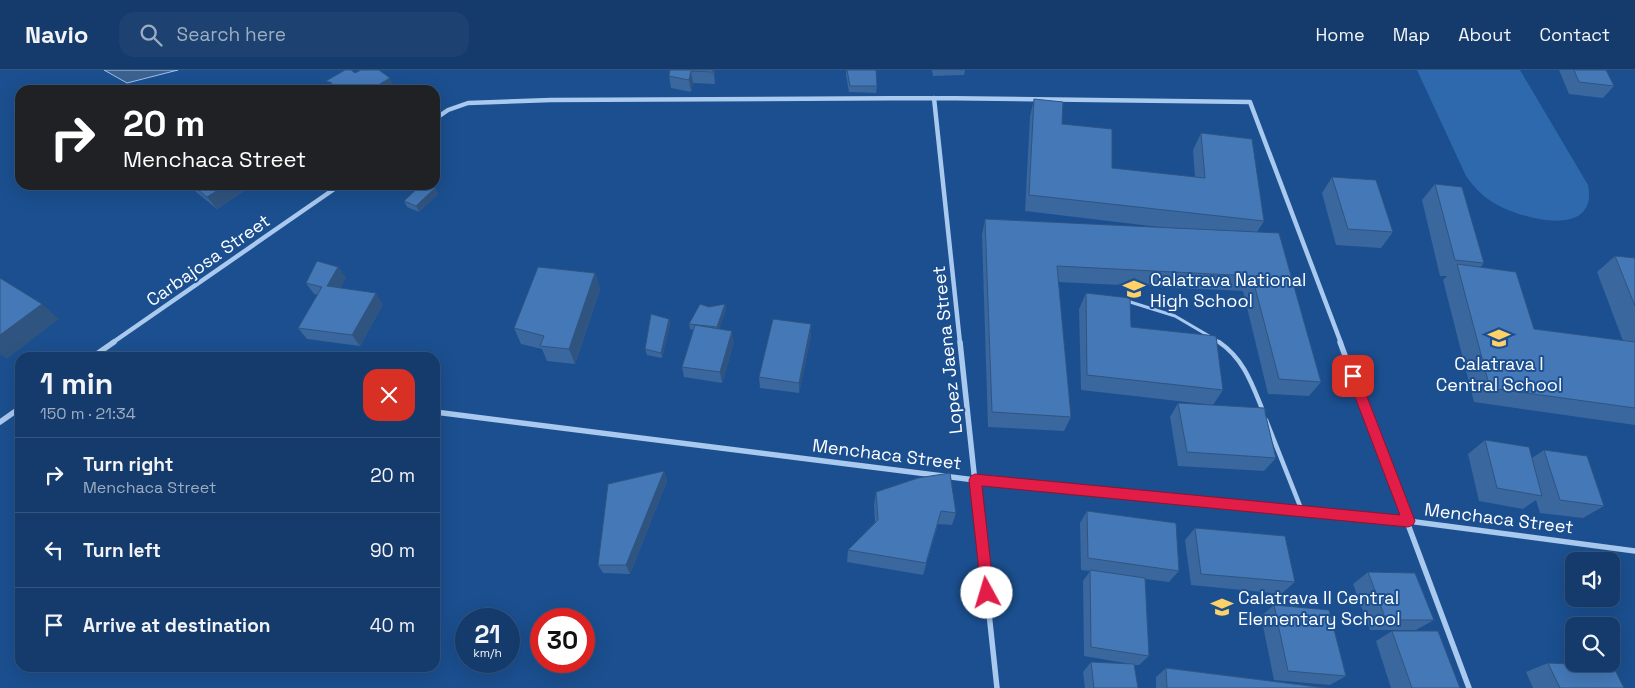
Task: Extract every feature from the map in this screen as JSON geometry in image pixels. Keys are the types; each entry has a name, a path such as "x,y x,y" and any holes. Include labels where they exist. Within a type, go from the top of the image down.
{"street":[{"path":"440,116 448,110 468,103 551,100 934,98 1250,102 1469,688"},
{"name":"Lopez Jaena Street","path":"934,98 997,688"},
{"name":"Carbajosa Street","path":"100,352 333,190"},
{"path":"0,422 15,412"},
{"name":"Menchaca Street","path":"440,413 975,480 1408,521 1635,551"}],"lane":[{"path":"1124,300 1142,303 1209,332 1231,352 1244,368 1302,511"}],"shaded area":[{"path":"104,70 178,70 127,83"},
{"path":"1417,70 1520,70 1588,185 1588,202 1582,213 1570,219 1555,221 1538,219 1506,209 1494,203 1475,188 1466,176"}],"building":[{"path":"345,70 351,70 355,73 361,70 379,70 390,78 378,85 329,85 332,83 326,81"},
{"path":"670,70 713,70 713,72 691,71 689,80 669,76"},
{"path":"847,70 876,70 877,86 850,86"},
{"path":"1574,70 1606,70 1614,86 1579,82"},
{"path":"1034,99 1063,102 1062,124 1112,129 1112,168 1205,178 1201,133 1252,139 1264,221 1029,195"},
{"path":"1332,177 1376,180 1393,232 1348,229"},
{"path":"1435,184 1462,187 1484,263 1455,260"},
{"path":"198,190 218,190 207,197"},
{"path":"416,190 433,190 416,206 404,201"},
{"path":"985,219 1279,233 1321,382 1279,379 1252,276 1057,266 1071,417 992,412"},
{"path":"1615,256 1635,258 1635,306"},
{"path":"317,261 338,267 327,286 376,293 352,335 298,328 322,287 306,283"},
{"path":"1457,264 1516,272 1534,329 1635,342 1635,408 1490,388"},
{"path":"538,267 595,273 569,349 540,346 544,336 514,328"},
{"path":"0,278 42,304 0,335"},
{"path":"1086,293 1130,298 1131,327 1216,336 1223,390 1087,375"},
{"path":"700,304 709,307 725,304 717,327 689,324"},
{"path":"651,314 669,319 661,353 645,349"},
{"path":"773,319 811,324 799,383 759,377"},
{"path":"695,325 732,331 720,372 682,367"},
{"path":"1178,403 1264,408 1276,458 1187,452"},
{"path":"1485,440 1529,447 1542,496 1497,488"},
{"path":"1544,450 1587,456 1604,506 1560,500"},
{"path":"664,471 626,565 598,565 608,484"},
{"path":"950,473 956,513 941,511 926,563 848,550 878,520 876,492 918,478"},
{"path":"1087,511 1176,523 1179,571 1088,558"},
{"path":"1195,528 1285,536 1295,582 1201,574"},
{"path":"1090,570 1145,578 1149,656 1091,647"},
{"path":"1368,572 1415,573 1434,620 1386,620"},
{"path":"1274,605 1329,610 1346,676 1288,671"},
{"path":"1392,631 1438,631 1460,688 1412,688"},
{"path":"1091,662 1134,664 1138,688 1094,688"},
{"path":"1548,663 1565,664 1565,672 1616,672 1624,688 1560,688"},
{"path":"1166,668 1326,688 1167,688"}],"place":[{"name":"Calatrava National High School","path":"1134,289"},
{"name":"Calatrava I Central School","path":"1499,338"},
{"name":"Calatrava II Central Elementary School","path":"1222,607"}],"route":[{"path":"987,593 975,480 1408,521 1353,376"}]}
